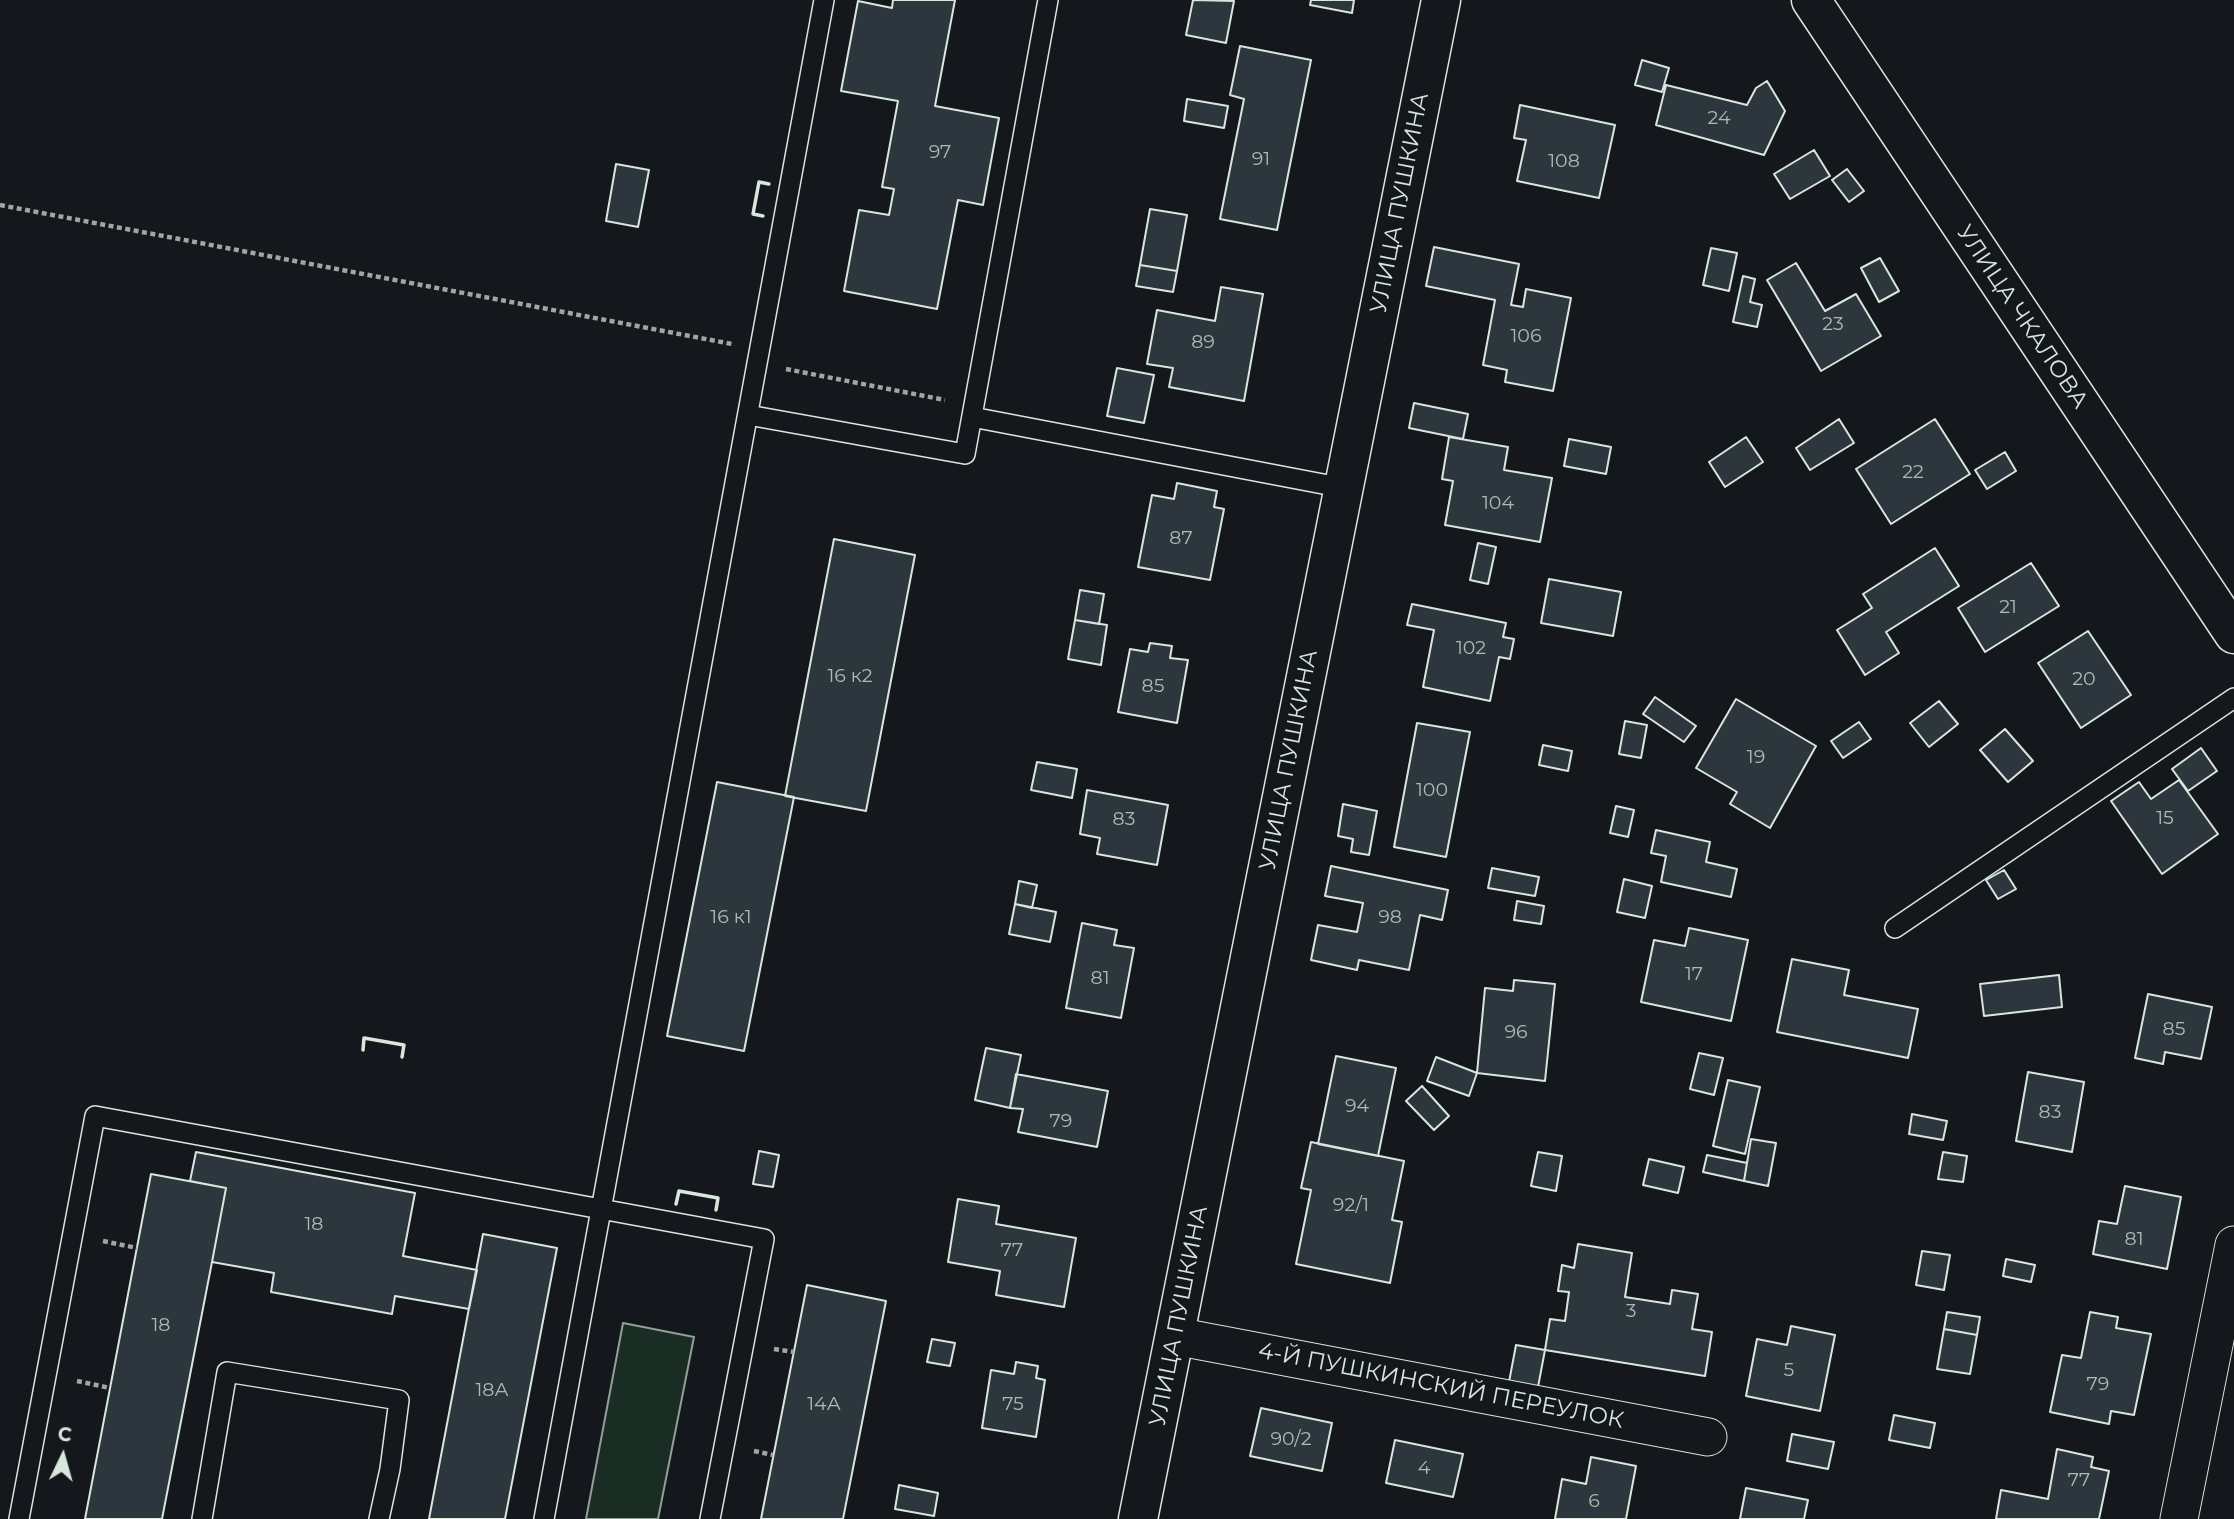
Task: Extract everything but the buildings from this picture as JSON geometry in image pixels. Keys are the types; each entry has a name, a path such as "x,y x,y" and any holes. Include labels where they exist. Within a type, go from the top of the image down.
{"street":[{"name":"УЛИЦА ПУШКИНА","path":"1138,1519 1441,0"},
{"name":"УЛИЦА ЧКАЛОВА","path":"1811,0 2234,634"},
{"path":"2179,1519 2234,1245"},
{"name":"4-Й ПУШКИНСКИЙ ПЕРЕУЛОК","path":"1175,1336 1708,1437"}],"lane":[{"path":"544,1519 824,0"},
{"path":"748,415 965,454 1048,0"},
{"path":"973,411 1344,488"},
{"path":"1895,928 2234,698"},
{"path":"19,1519 95,1116 764,1239 710,1519"},
{"path":"202,1519 227,1373 400,1400 390,1469 379,1519"}],"path":[{"path":"0,205 759,357 973,411"}],"green space":[{"path":"623,1323 694,1337 658,1519 586,1519"}],"wall":[{"path":"763,216 753,214 759,182 769,184"},
{"path":"363,1050 364,1038 404,1045 402,1057"},
{"path":"676,1204 679,1191 718,1198 716,1210"}]}
